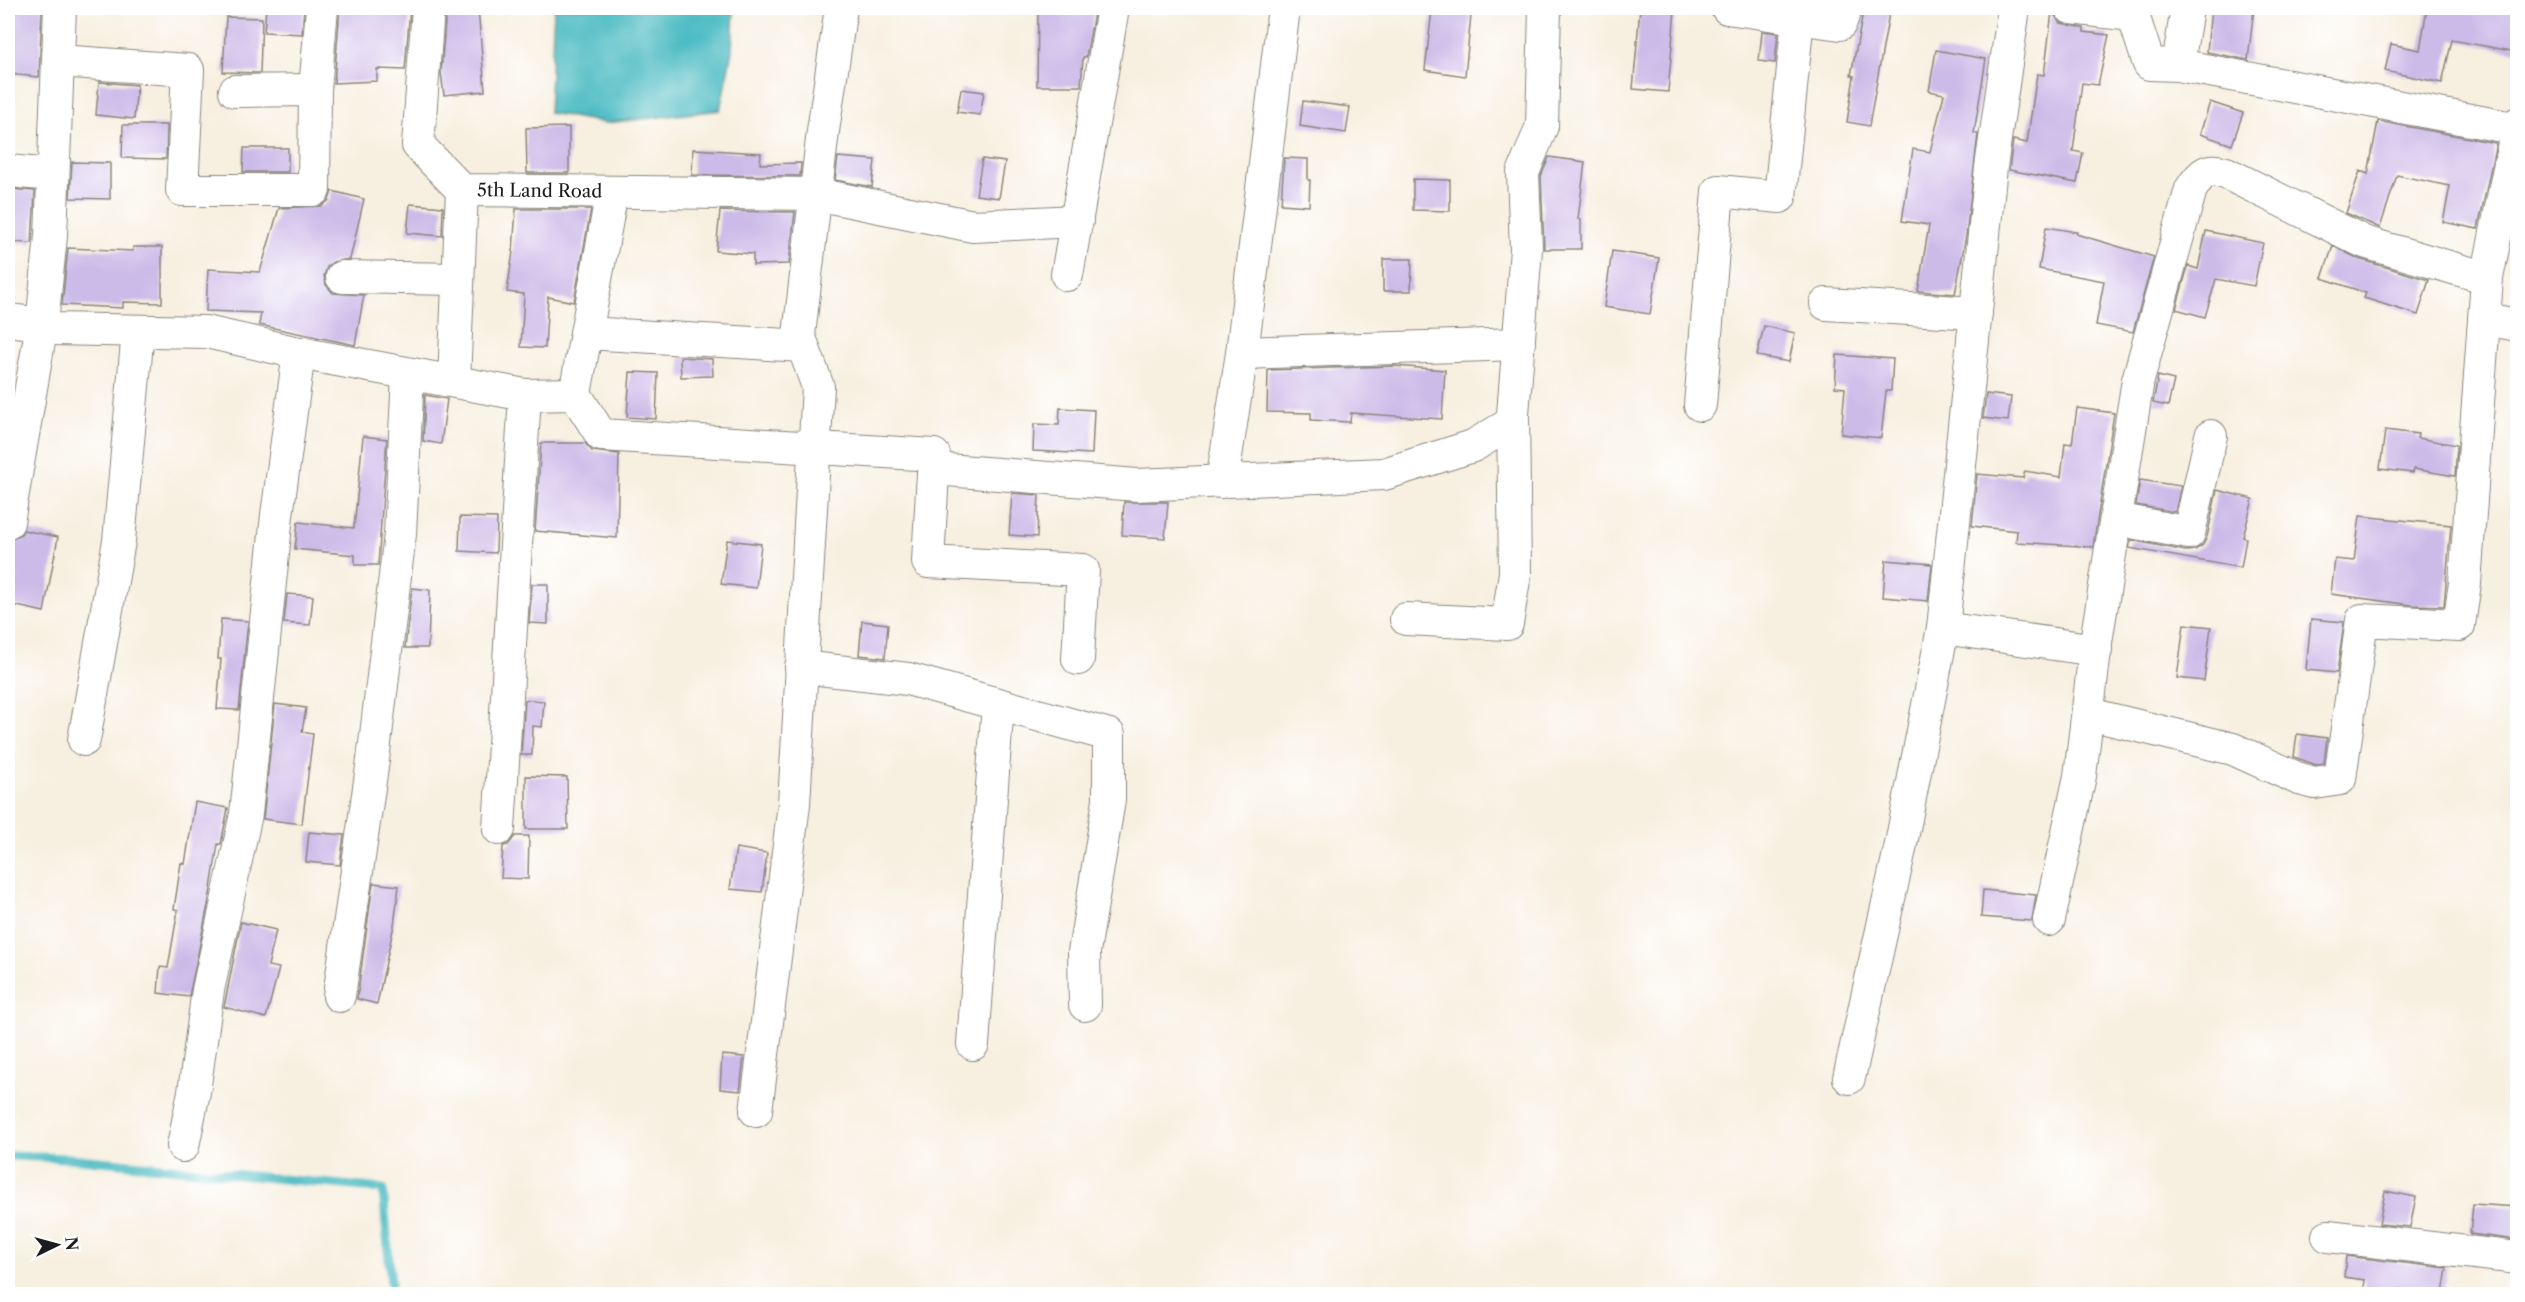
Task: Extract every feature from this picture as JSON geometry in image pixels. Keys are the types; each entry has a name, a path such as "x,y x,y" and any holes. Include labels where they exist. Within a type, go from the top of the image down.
{"street":[{"path":"8,522 42,324 51,236 60,8"},
{"path":"58,61 188,70 183,190 314,190 315,90 322,8"},
{"name":"5th Land Road","path":"428,8 418,145 462,190 816,195 973,226 1077,221"},
{"path":"756,1110 794,804 818,387 799,335 841,8"},
{"path":"1067,275 1113,8"},
{"path":"1222,482 1242,353 1284,8"},
{"path":"1406,619 1508,624 1515,573 1513,422 1526,249 1523,173 1542,126 1545,8"},
{"path":"1727,8 1840,24 1846,8"},
{"path":"1849,1078 1900,849 1943,628 1991,167 2014,8"},
{"path":"2071,8 2133,15 2149,64 2178,65 2517,127 2487,278 2465,583 2459,625 2362,620 2340,778 2315,783 2298,779 2234,749 2089,714"},
{"path":"2178,65 2187,8"},
{"path":"1700,405 1718,190 1780,197 1798,18"},
{"path":"235,91 315,90"},
{"path":"2049,920 2080,777 2096,650 2138,380 2191,189 2200,174 2214,169 2226,173 2364,242 2487,278"},
{"path":"8,171 53,175"},
{"path":"454,381 462,190"},
{"path":"612,192 575,394 601,435 934,455 928,562 1083,570 1078,659"},
{"path":"342,278 458,279"},
{"path":"1826,304 1976,313"},
{"path":"2484,319 2517,325"},
{"path":"8,320 42,324 51,329 206,332 299,353 525,395 575,394"},
{"path":"84,740 119,541 138,331"},
{"path":"586,333 803,346"},
{"path":"1242,353 1519,344"},
{"path":"183,1146 194,1092 208,990 246,814 277,515 299,353"},
{"path":"339,996 373,760 400,534 408,374"},
{"path":"499,829 525,395"},
{"path":"934,469 1137,485 1384,474 1473,446 1513,422"},
{"path":"2116,519 2189,533 2211,436"},
{"path":"1943,628 2096,650"},
{"path":"801,667 908,679 1108,735 1109,800 1084,952 1085,1005"},
{"path":"973,1044 998,704"},
{"path":"2328,1236 2517,1258"}],"water":[{"path":"554,8 734,8 732,51 720,110 606,123 549,113"}],"building":[{"path":"8,8 42,8 39,77 8,74"},
{"path":"266,8 304,8 302,34 264,32"},
{"path":"340,8 410,8 405,70 377,69 377,81 334,83"},
{"path":"478,8 485,91 444,95 441,73 446,9"},
{"path":"1038,8 1095,8 1086,57 1083,57 1081,86 1037,86"},
{"path":"1640,8 1675,10 1668,92 1633,89"},
{"path":"1864,8 1890,8 1869,126 1847,122 1854,76 1851,75"},
{"path":"2211,8 2254,8 2248,60 2207,52"},
{"path":"2427,8 2517,8 2517,52 2452,40 2442,83 2385,71 2391,44 2420,50"},
{"path":"1432,10 1471,15 1465,76 1425,70"},
{"path":"2052,12 2061,23 2084,28 2084,32 2109,35 2098,85 2082,83 2073,151 2083,153 2077,183 2009,170 2013,140 2027,143 2037,74 2044,75"},
{"path":"226,17 262,18 260,73 223,72"},
{"path":"1762,31 1778,33 1775,63 1759,61"},
{"path":"1936,50 1986,59 1974,133 1978,134 1966,236 1955,294 1918,291 1929,225 1902,221 1913,149 1930,152 1944,94 1929,91"},
{"path":"99,82 137,85 134,119 96,115"},
{"path":"961,89 984,92 980,115 957,112"},
{"path":"1303,101 1350,107 1346,133 1300,126"},
{"path":"2210,102 2243,113 2232,145 2200,134"},
{"path":"2378,121 2496,143 2478,229 2443,222 2450,186 2397,175 2380,228 2346,213 2360,171 2368,174"},
{"path":"123,125 167,125 166,159 122,158"},
{"path":"569,127 569,173 527,173 526,128"},
{"path":"244,148 288,148 288,172 243,172"},
{"path":"693,149 761,153 760,164 801,163 800,176 692,175"},
{"path":"838,157 875,160 872,187 835,180"},
{"path":"1549,157 1585,162 1578,219 1581,219 1581,249 1544,249 1541,176"},
{"path":"1284,158 1308,159 1309,206 1281,204"},
{"path":"982,159 1005,162 999,198 976,195"},
{"path":"72,162 110,163 110,199 70,198"},
{"path":"1413,179 1450,180 1450,211 1413,210"},
{"path":"8,189 35,191 32,243 8,242"},
{"path":"332,191 364,199 350,259 333,262 327,267 324,276 326,285 333,293 364,295 355,345 259,325 261,313 206,311 208,269 260,272 279,208 322,206 329,200"},
{"path":"410,204 443,207 442,236 407,233"},
{"path":"516,209 591,209 574,302 548,297 545,348 521,347 524,294 507,292"},
{"path":"720,211 795,212 789,264 753,265 753,254 716,251"},
{"path":"2046,227 2077,232 2076,234 2154,257 2133,332 2096,325 2104,281 2039,269"},
{"path":"2206,231 2263,243 2254,286 2216,279 2205,317 2176,309 2188,266 2198,269"},
{"path":"2333,246 2359,259 2429,280 2418,315 2364,298 2366,293 2322,278"},
{"path":"133,247 162,247 162,303 123,302 123,308 62,305 68,248 133,251"},
{"path":"1612,251 1659,258 1650,314 1604,307"},
{"path":"1383,259 1412,259 1411,291 1383,291"},
{"path":"1764,326 1795,333 1789,362 1757,356"},
{"path":"1837,355 1893,359 1891,391 1886,391 1881,438 1841,434 1845,388 1835,387"},
{"path":"680,357 712,359 713,376 681,377"},
{"path":"1394,366 1445,370 1442,419 1351,413 1350,422 1311,420 1311,413 1267,412 1268,370"},
{"path":"630,372 658,373 656,419 627,417"},
{"path":"2158,376 2174,380 2168,406 2153,403"},
{"path":"1986,394 2011,397 2008,421 1983,418"},
{"path":"425,395 447,399 441,444 423,441"},
{"path":"1060,408 1094,410 1092,454 1033,451 1034,424 1059,425"},
{"path":"2077,408 2114,413 2093,547 2016,542 2017,531 1972,526 1977,474 2023,478 2025,471 2061,477 2065,443 2072,444"},
{"path":"2385,430 2418,434 2417,438 2457,445 2455,476 2414,469 2413,473 2380,469"},
{"path":"363,436 387,439 378,565 355,565 355,555 295,549 298,522 354,528"},
{"path":"541,443 585,443 592,451 619,454 617,538 535,531"},
{"path":"2140,480 2181,486 2175,512 2136,505"},
{"path":"2217,490 2253,499 2243,537 2246,538 2241,568 2129,548 2131,540 2186,551 2195,550 2203,545 2207,537"},
{"path":"1012,493 1039,495 1037,537 1009,535"},
{"path":"1124,502 1168,502 1165,538 1122,535"},
{"path":"2360,516 2451,525 2444,606 2411,605 2331,594 2335,559 2354,561"},
{"path":"460,517 497,518 496,553 459,551"},
{"path":"23,530 58,537 44,612 8,604 8,556 11,539 21,534"},
{"path":"727,540 761,544 756,588 721,584"},
{"path":"1886,560 1932,564 1928,601 1883,597"},
{"path":"532,584 548,584 548,624 529,623"},
{"path":"412,588 430,590 428,648 405,648"},
{"path":"287,594 313,596 310,625 284,623"},
{"path":"221,619 248,621 239,710 217,709"},
{"path":"2311,619 2344,622 2337,673 2306,670"},
{"path":"862,621 888,624 885,658 859,655"},
{"path":"2184,624 2211,627 2204,681 2177,678"},
{"path":"525,700 544,701 542,727 533,726 532,755 521,755"},
{"path":"275,704 306,708 302,732 313,734 302,824 263,819"},
{"path":"2297,734 2327,738 2324,763 2316,765 2294,757"},
{"path":"526,776 567,777 568,829 526,829"},
{"path":"195,802 228,808 221,844 218,844 189,997 158,993 160,967 168,968 178,910 174,909 181,863 185,864"},
{"path":"309,832 344,835 340,865 306,862"},
{"path":"515,836 529,836 528,879 501,878 503,846 508,845"},
{"path":"736,848 767,853 762,892 730,889"},
{"path":"373,883 399,886 394,925 377,1004 357,999"},
{"path":"1983,890 2036,895 2032,921 1981,917"},
{"path":"241,922 276,930 268,966 279,968 266,1018 224,1007"},
{"path":"722,1055 744,1057 740,1091 720,1089"},
{"path":"2385,1191 2416,1197 2410,1227 2379,1224"},
{"path":"2473,1204 2517,1207 2517,1240 2470,1234"},
{"path":"2346,1256 2447,1268 2443,1294 2399,1289 2399,1294 2363,1294 2365,1280 2344,1277"}],"waterway":[{"path":"8,1156 69,1158 383,1189 391,1284"}]}
